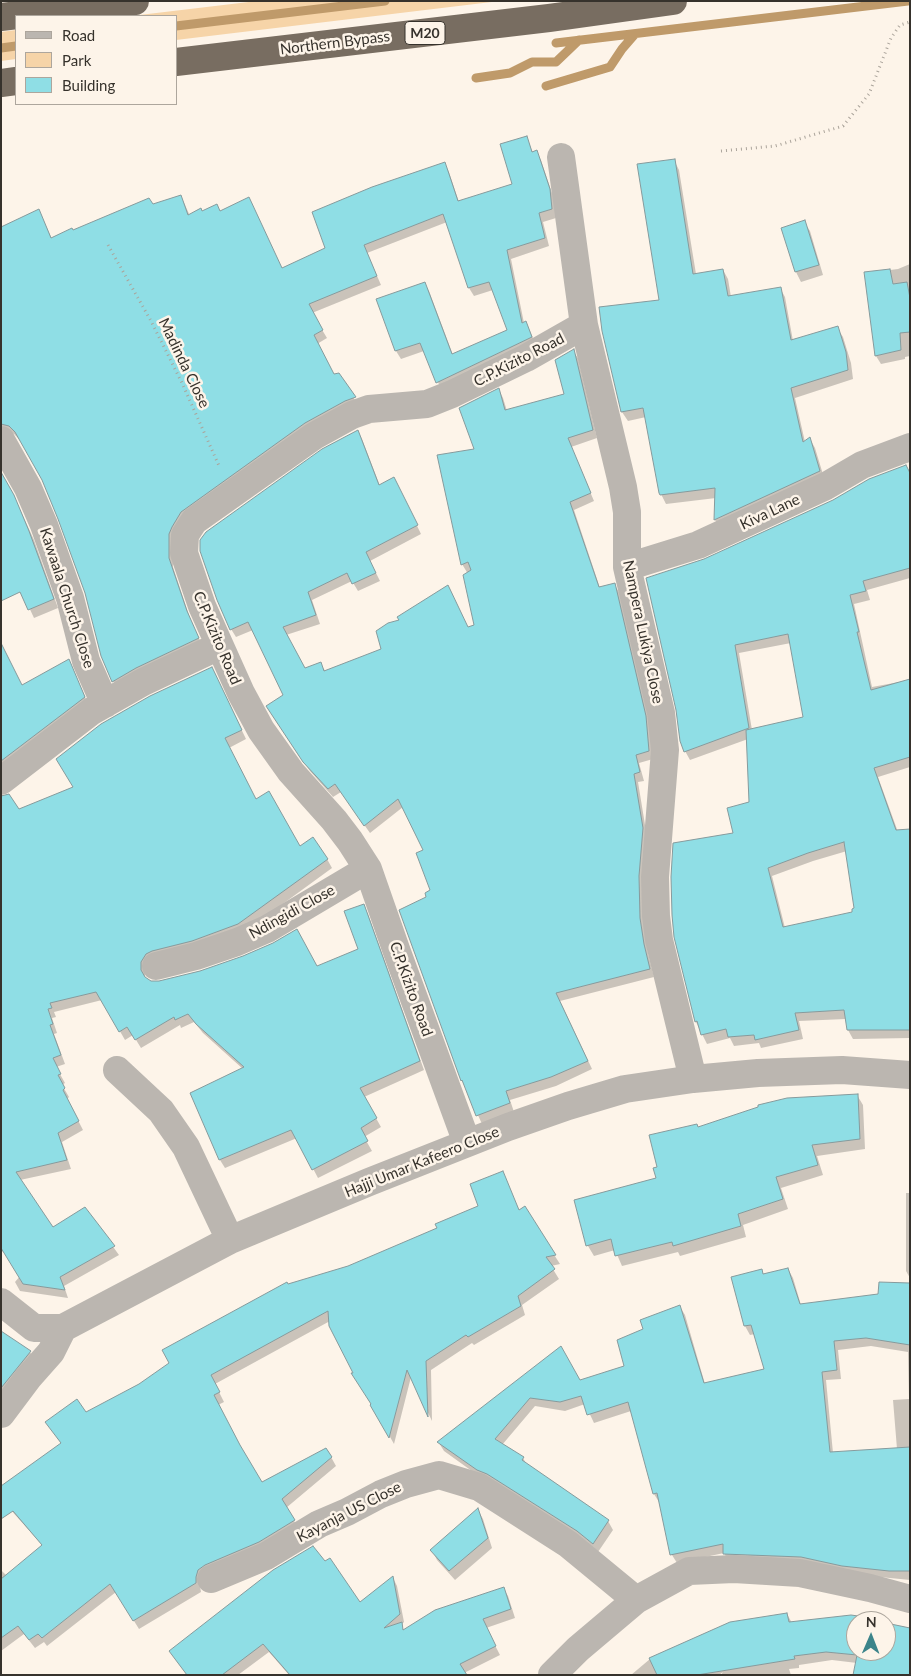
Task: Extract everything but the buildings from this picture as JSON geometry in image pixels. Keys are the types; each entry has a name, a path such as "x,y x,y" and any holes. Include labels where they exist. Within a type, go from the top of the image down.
{"highway":[{"path":"18,15 135,1"},
{"name":"Northern Bypass","path":"178,62 549,18 673,1"},
{"path":"1,17 15,15"},
{"path":"1,82 15,81"}],"street":[{"name":"Nampera Lukiya Close","path":"561,157 584,325 623,487 627,512 627,567 661,713 665,750 655,878 656,916 659,940 692,1079"},
{"name":"C.P.Kizito Road","path":"468,1143 368,869 334,820 291,772 262,730 241,693 202,606 184,553 185,535 194,521 314,436 352,415 369,409 427,404 526,358 584,325"},
{"name":"Kawaala Church Close","path":"1,440 28,488 44,525 70,598 86,661 105,704"},
{"name":"Kiva Lane","path":"627,567 698,546 826,486 862,465 910,447"},
{"path":"1,781 92,711 144,682 219,646"},
{"name":"Ndingidi Close","path":"156,966 196,956 267,929 368,869"},
{"path":"116,1070 162,1111 186,1147 230,1240"},
{"name":"Hajji Umar Kafeero Close","path":"63,1328 230,1240 468,1143 568,1106 625,1089 692,1079 758,1073 842,1070 910,1075"},
{"path":"1,1302 34,1328 63,1328 51,1352 28,1378 1,1414"},
{"name":"Kayanja US Close","path":"211,1579 266,1556 319,1524 381,1494 406,1484 439,1475 479,1487 568,1544 636,1600"},
{"path":"552,1675 578,1649 636,1600 689,1571 734,1569 800,1573 870,1588 910,1599"}],"path":[{"path":"720,151 775,146 843,126 869,94 890,38 900,25 910,22"},
{"name":"Madinda Close","path":"108,245 151,321 233,494"}],"green space":[{"path":"257,1 500,1 178,40 178,15 139,15"},
{"path":"15,30 15,59 1,61 1,32"}],"waterway":[{"path":"178,26 385,1"},
{"path":"556,43 908,1"},
{"path":"546,86 610,67 635,34"},
{"path":"476,78 510,73 532,62 556,62 579,40"},
{"path":"1,48 15,46"}]}
